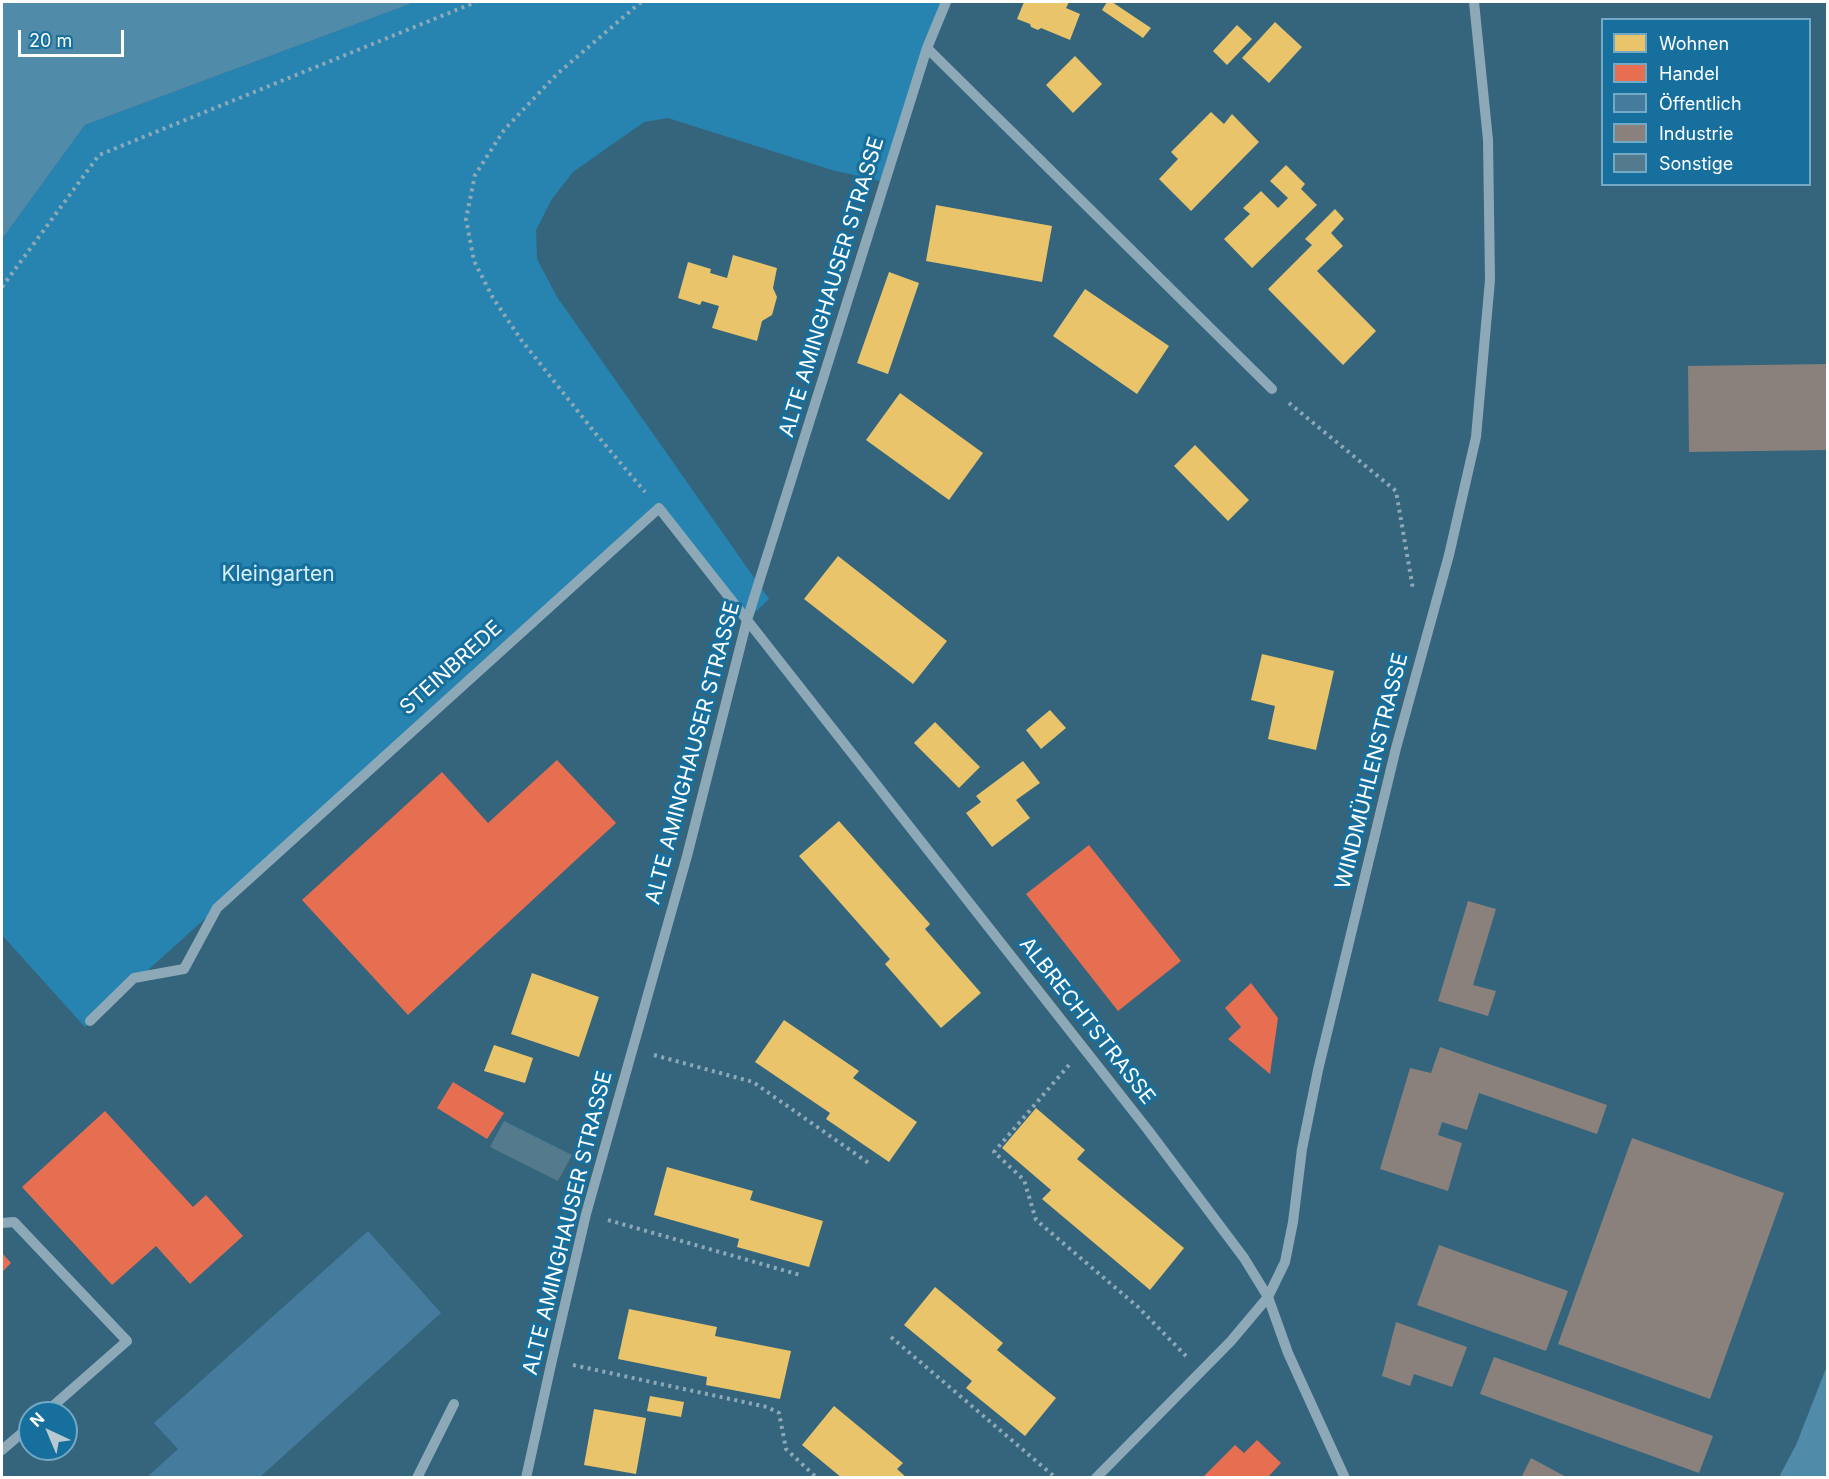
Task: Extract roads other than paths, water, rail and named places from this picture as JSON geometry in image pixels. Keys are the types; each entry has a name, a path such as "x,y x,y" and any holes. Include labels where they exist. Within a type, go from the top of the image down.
{"street":[{"name":"ALTE AMINGHAUSER STRASSE","path":"526,1478 586,1214 687,856 747,620 927,48 946,2"},
{"name":"WINDMÜHLENSTRASSE","path":"1096,1478 1231,1341 1268,1297 1285,1262 1293,1222 1302,1149 1318,1070 1396,748 1449,555 1476,437 1490,280 1488,140 1474,2"},
{"path":"927,48 1272,389"},
{"name":"STEINBREDE","path":"90,1021 134,978 184,969 217,908 659,508 747,620"},
{"name":"ALBRECHTSTRASSE","path":"747,620 1087,1052 1244,1258 1268,1297 1288,1353 1345,1478"},
{"path":"2,1223 14,1222 127,1341 59,1401"},
{"path":"417,1478 454,1404"},
{"path":"2,1450 18,1436"}],"park label":[{"name":"Kleingarten","path":"278,575"}]}
